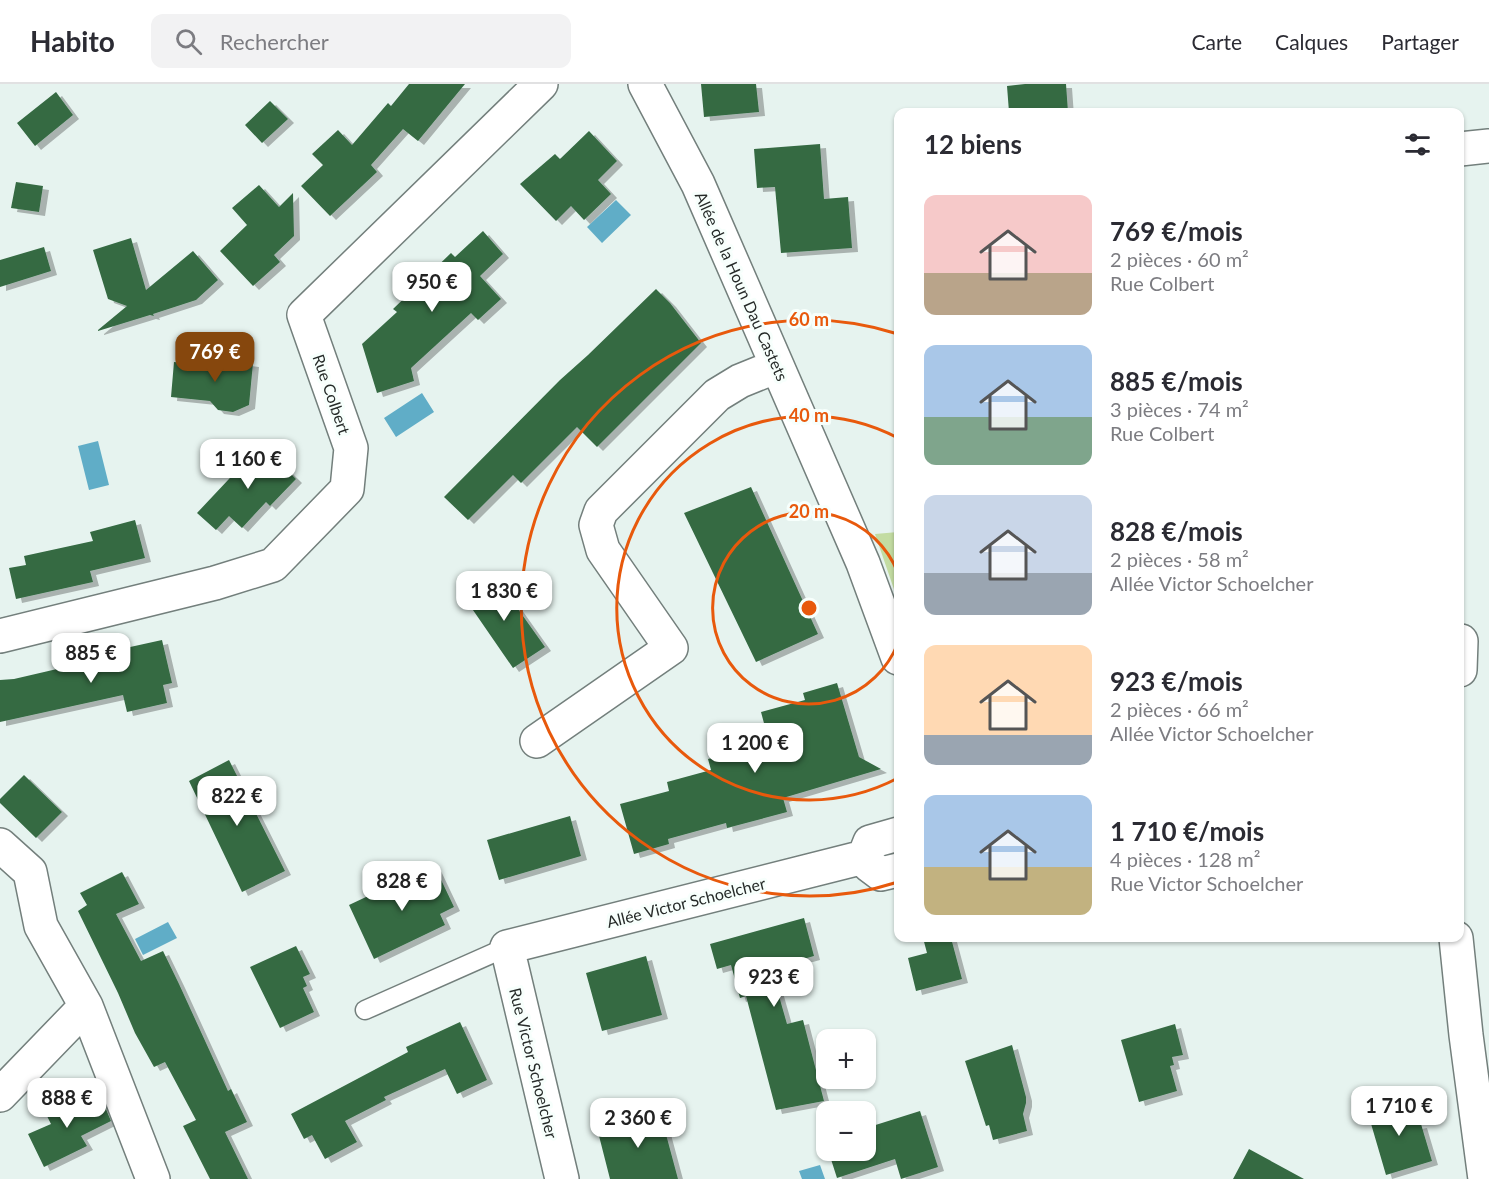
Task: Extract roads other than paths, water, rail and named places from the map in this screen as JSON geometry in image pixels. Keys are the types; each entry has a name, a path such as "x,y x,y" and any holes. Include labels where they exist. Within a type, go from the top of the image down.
{"street":[{"name":"Rue Colbert","path":"0,636 215,583 273,565 282,556 347,489 351,448 304,315 541,84"},
{"name":"Allée de la Houn Dau Castets","path":"645,84 698,184 863,563 894,647"},
{"path":"1464,149 1489,146"},
{"path":"537,741 671,648 603,550 596,525 601,511 717,395 740,381 777,366"},
{"path":"894,835 870,842 864,857 869,865 881,874 894,871"},
{"path":"0,845 30,872 42,926 86,1006 153,1179"},
{"name":"Allée Victor Schoelcher","path":"507,947 864,857"},
{"path":"1458,942 1475,986 1466,1035 1485,1179"},
{"name":"Rue Victor Schoelcher","path":"507,947 562,1179"},
{"path":"0,1095 86,1006"}],"lane":[{"path":"365,1010 507,947"}],"water":[{"path":"616,200 631,215 602,243 587,227"},
{"path":"422,393 434,412 396,437 384,418"},
{"path":"98,441 109,485 89,490 78,446"},
{"path":"168,922 177,938 143,955 135,939"},
{"path":"820,1165 825,1179 802,1179 799,1171"}]}
